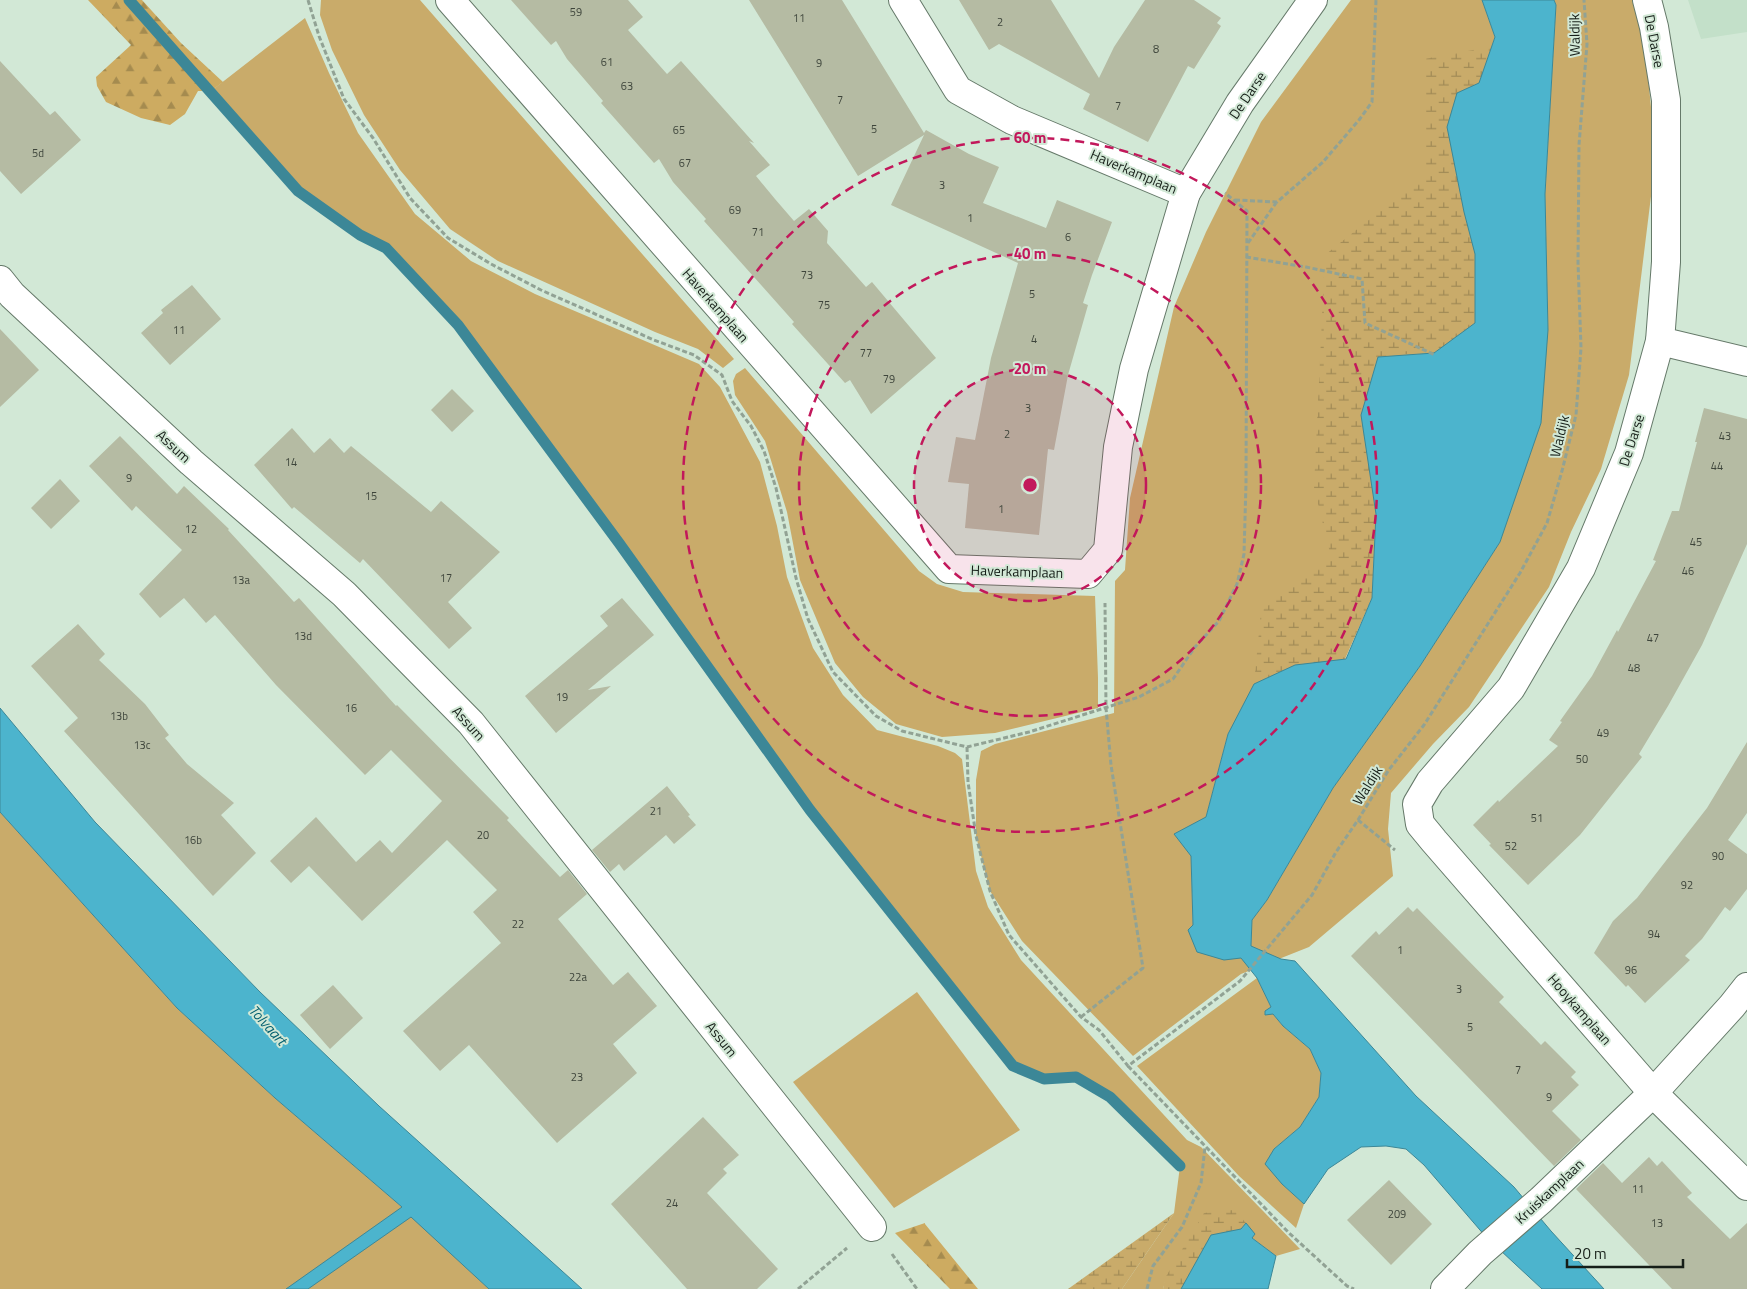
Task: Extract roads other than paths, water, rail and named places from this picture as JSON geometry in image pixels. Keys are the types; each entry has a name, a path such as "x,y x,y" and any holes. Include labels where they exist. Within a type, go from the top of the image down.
{"street":[{"name":"Haverkamplaan","path":"450,0 949,569 1088,574 1108,550 1118,447 1132,379 1186,193 1012,120 958,90 902,0"},
{"name":"De Darse","path":"1186,193 1240,103 1313,0"},
{"name":"De Darse","path":"1420,824 1417,804 1430,782 1511,688 1581,568 1629,453 1660,341 1666,262 1666,100 1654,27 1647,0"},
{"name":"Assum","path":"0,280 12,295 191,462 344,594 471,723 872,1227"},
{"path":"1660,341 1747,362"},
{"name":"Hooykamplaan","path":"1420,824 1653,1093 1747,1186"},
{"name":"Kruiskamplaan","path":"1445,1289 1480,1253 1541,1200 1653,1093 1747,987"}],"water":[{"path":"1482,0 1554,0 1556,5 1545,194 1548,330 1541,423 1500,542 1420,666 1333,788 1267,900 1252,920 1251,946 1281,959 1295,961 1416,1096 1514,1187 1604,1289 1542,1289 1486,1237 1424,1165 1406,1149 1386,1146 1361,1147 1328,1169 1304,1204 1282,1184 1265,1164 1274,1149 1300,1127 1319,1097 1321,1073 1310,1049 1283,1026 1273,1014 1265,1015 1265,1011 1271,1007 1257,978 1241,958 1224,960 1197,952 1188,930 1193,925 1191,856 1174,834 1206,817 1228,734 1254,684 1295,665 1346,659 1372,598 1376,514 1361,415 1378,357 1434,353 1475,323 1475,254 1464,212 1447,127 1457,93 1479,83 1495,37"},
{"name":"Tolvaart","path":"0,708 95,822 260,992 379,1106 582,1289 489,1289 411,1217 308,1289 286,1289 402,1207 275,1098 177,1008 0,812"},
{"path":"1246,1223 1255,1234 1252,1238 1276,1256 1268,1289 1181,1289 1211,1235 1241,1229"}],"waterway":[{"path":"129,0 298,191 360,235 386,248 458,325 619,543 810,810 1013,1066 1044,1079 1076,1077 1110,1097 1180,1166"}]}
